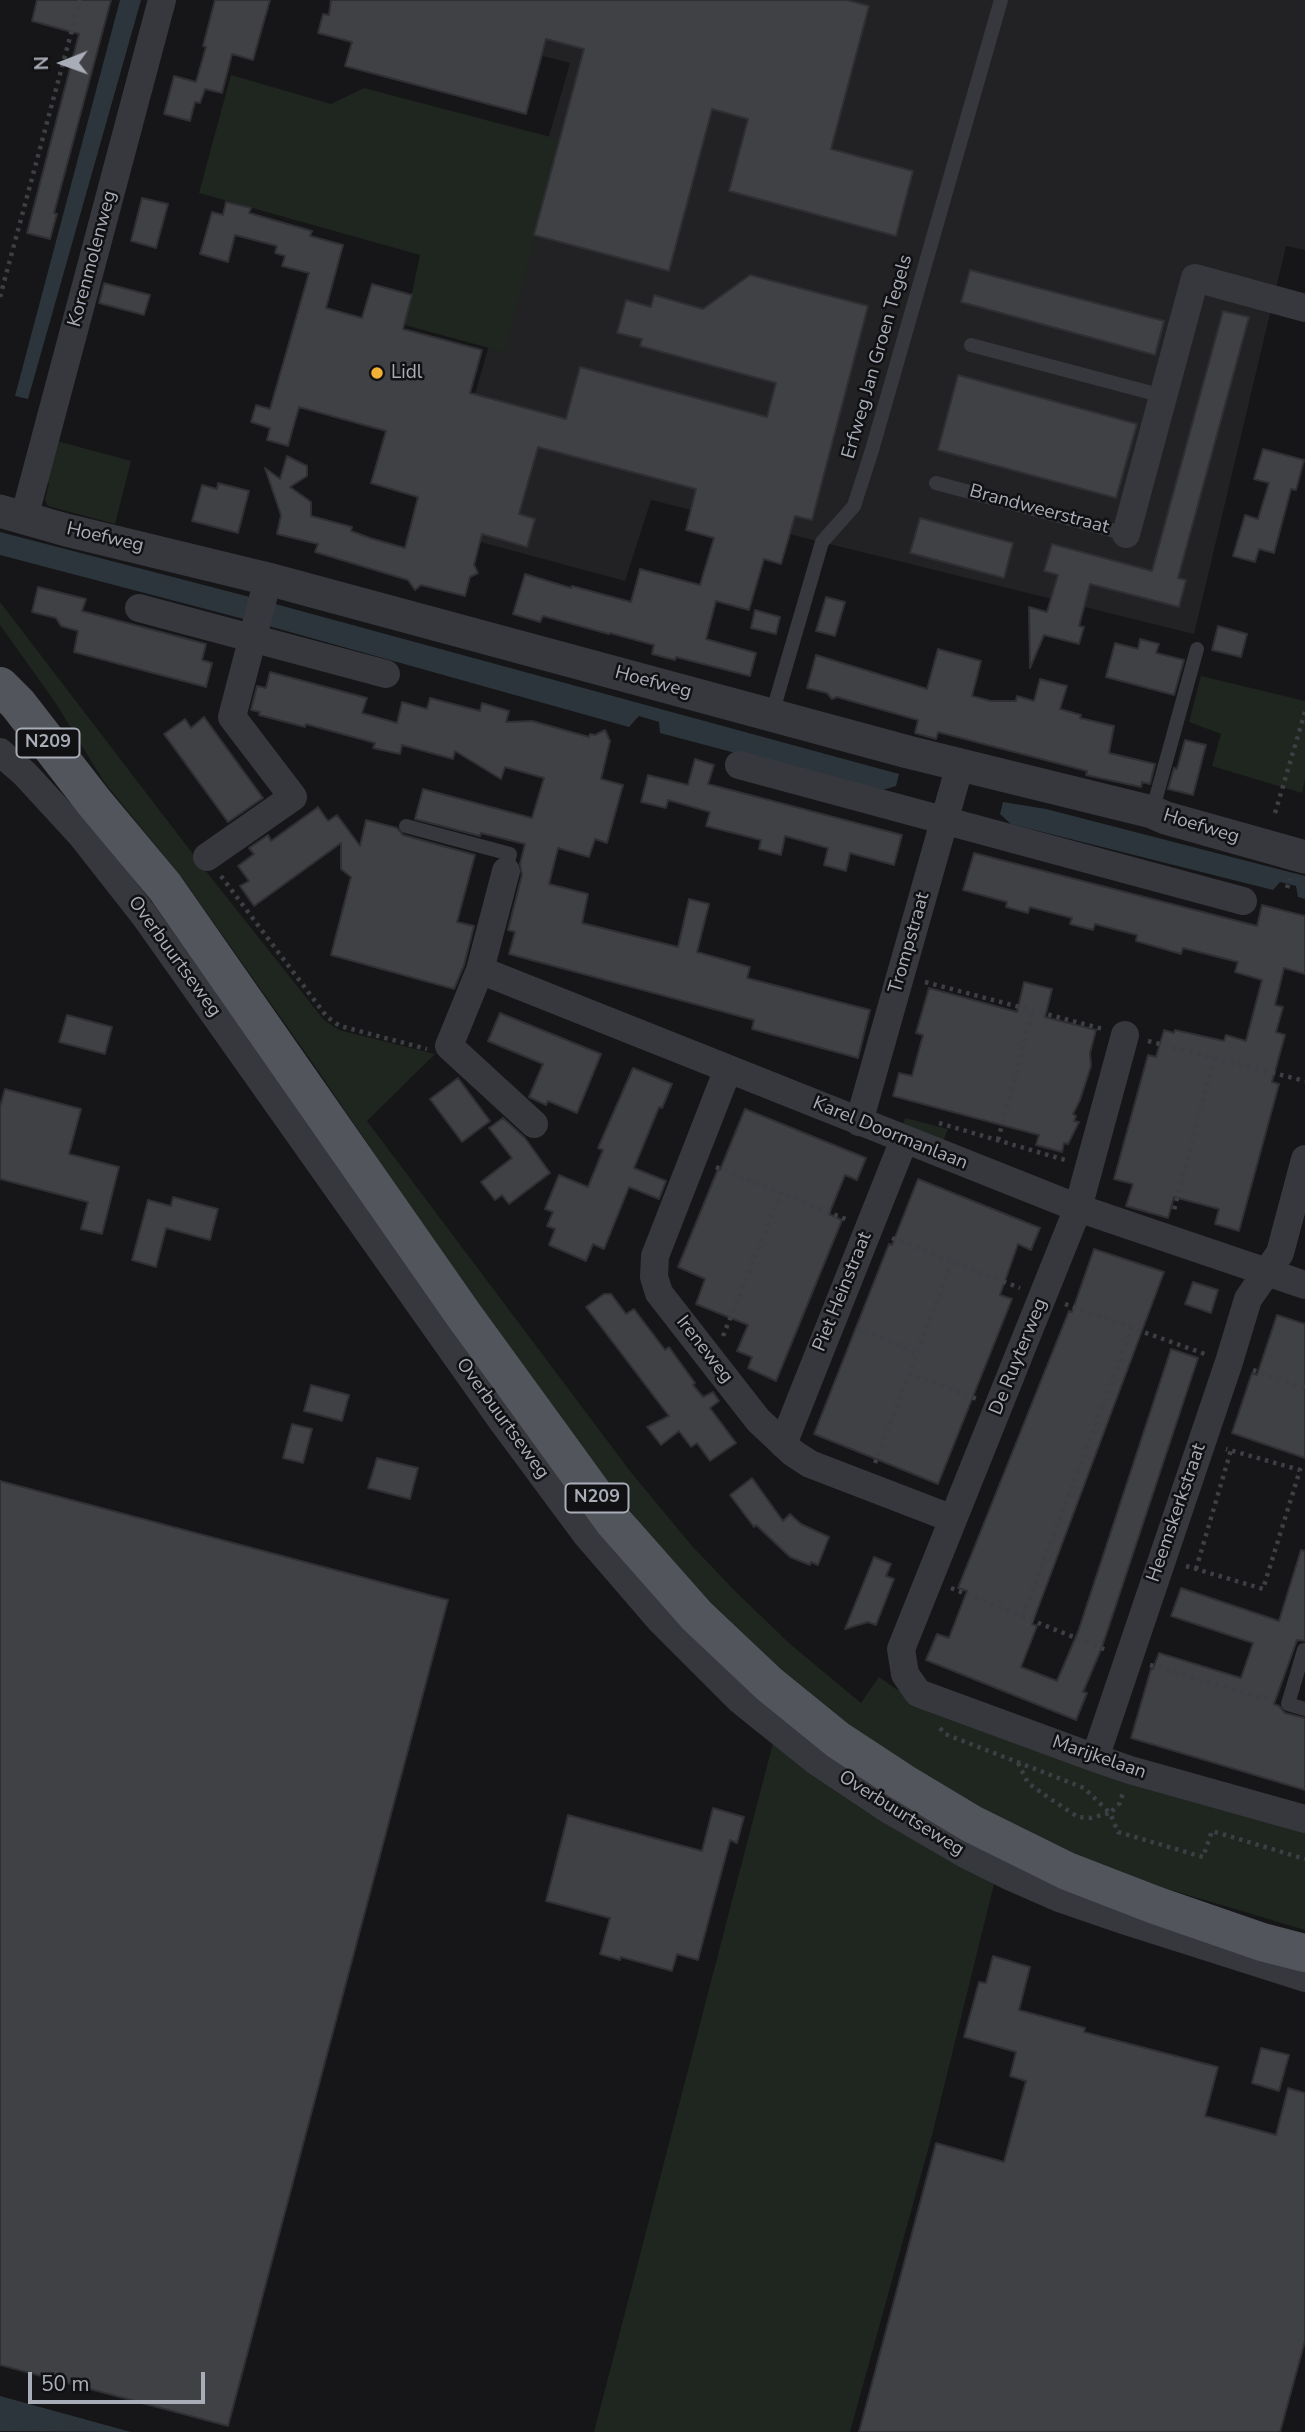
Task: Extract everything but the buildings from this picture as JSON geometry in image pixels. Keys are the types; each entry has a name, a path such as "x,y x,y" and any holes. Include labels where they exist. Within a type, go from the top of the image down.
{"main road":[{"name":"Overbuurtseweg","path":"0,686 18,704 94,802 165,887 463,1314 614,1522 697,1616 769,1684 838,1740 972,1824 1068,1871 1118,1891 1262,1942 1305,1953"},
{"name":"Overbuurtseweg","path":"0,719 94,802"}],"street":[{"name":"Korenmolenweg","path":"12,514 162,0"},
{"name":"Brandweerstraat","path":"1126,534 1195,278 1305,308"},
{"name":"Hoefweg","path":"12,514 133,538 266,588 546,655 960,765 1152,812 1305,857"},
{"path":"207,857 293,797 232,717 266,588"},
{"path":"139,608 253,632 386,674"},
{"name":"Overbuurtseweg","path":"0,752 25,774 82,836 144,915 502,1421 585,1533 660,1620 740,1700 816,1761 891,1811 1011,1877 1126,1922 1305,1978"},
{"path":"739,765 1243,901"},
{"name":"Trompstraat","path":"859,1122 960,765"},
{"path":"506,871 480,970 449,1046 534,1124"},
{"name":"Karel Doormanlaan","path":"480,970 1078,1208 1305,1285"},
{"name":"De Ruyterweg","path":"905,1674 901,1649 1078,1208 1125,1035"},
{"name":"Ireneweg","path":"728,1069 656,1256 654,1277 659,1293 758,1420 783,1444 810,1464 953,1519"},
{"name":"Piet Heinstraat","path":"783,1444 904,1140"},
{"name":"Heemskerkstraat","path":"1095,1758 1248,1299 1280,1253 1305,1159"},
{"name":"Marijkelaan","path":"905,1674 918,1693 1095,1758 1305,1819"}],"lane":[{"name":"Erfweg Jan Groen Tegels","path":"772,714 822,542 854,506 872,450 1001,0"},
{"path":"971,345 1163,396"},
{"name":"Brandweerstraat","path":"936,482 1126,534"},
{"path":"1152,812 1197,649"},
{"path":"406,826 510,854 506,871"},
{"path":"1304,1650 1288,1704 1305,1709"}],"path":[{"path":"0,297 80,0"},
{"path":"1275,813 1305,712"},
{"path":"207,857 327,1017 340,1026 439,1053 449,1046"},
{"path":"998,1140 1032,1011"},
{"path":"1214,1058 1305,1081"},
{"path":"931,1121 1089,1167"},
{"path":"693,1158 782,1191 1043,1297 1305,1388"},
{"path":"713,1361 782,1191"},
{"path":"866,1486 953,1261"},
{"path":"833,1316 917,1353"},
{"path":"1023,1616 1132,1328"},
{"path":"909,1373 999,1407"},
{"path":"1162,1559 1263,1589 1300,1470 1202,1442"},
{"path":"1196,1569 1231,1450"},
{"path":"1018,1763 1028,1783 1049,1798 1078,1817 1091,1818 1110,1813 1118,1832 1203,1857 1212,1831 1305,1859"}],"shaded area":[{"path":"120,0 141,0 28,399 15,396"},
{"path":"327,0 1305,0 1305,250 1286,246 1194,634 651,500 625,581 436,530 570,63"},
{"path":"231,75 331,104 364,88 562,140 504,352 405,325 420,255 199,193"},
{"path":"53,440 131,461 115,524 48,506 45,500 49,483 42,481"},
{"path":"0,532 246,596 899,774 896,786 879,791 660,733 659,722 639,716 629,727 240,618 0,555"},
{"path":"0,602 324,1020 339,1030 435,1054 367,1121 630,1471 692,1546 736,1592 789,1643 861,1703 879,1677 896,1689 995,1729 1305,1830 1305,1930 1121,1875 1056,1848 926,1780 828,1710 727,1624 660,1550 495,1331 312,1062 183,879 104,782 55,702 0,625"},
{"path":"1201,676 1305,701 1305,780 1302,793 1212,766 1221,734 1189,722"},
{"path":"1003,802 1046,809 1305,876 1305,899 1298,897 1296,886 1280,882 1273,890 1011,824 1000,814"},
{"path":"905,1118 948,1129 942,1144 902,1128"},
{"path":"773,1743 995,1880 931,2139 850,2432 594,2432"},
{"path":"0,2396 131,2432 0,2431"}],"place":[{"name":"Lidl","path":"377,373"}]}
